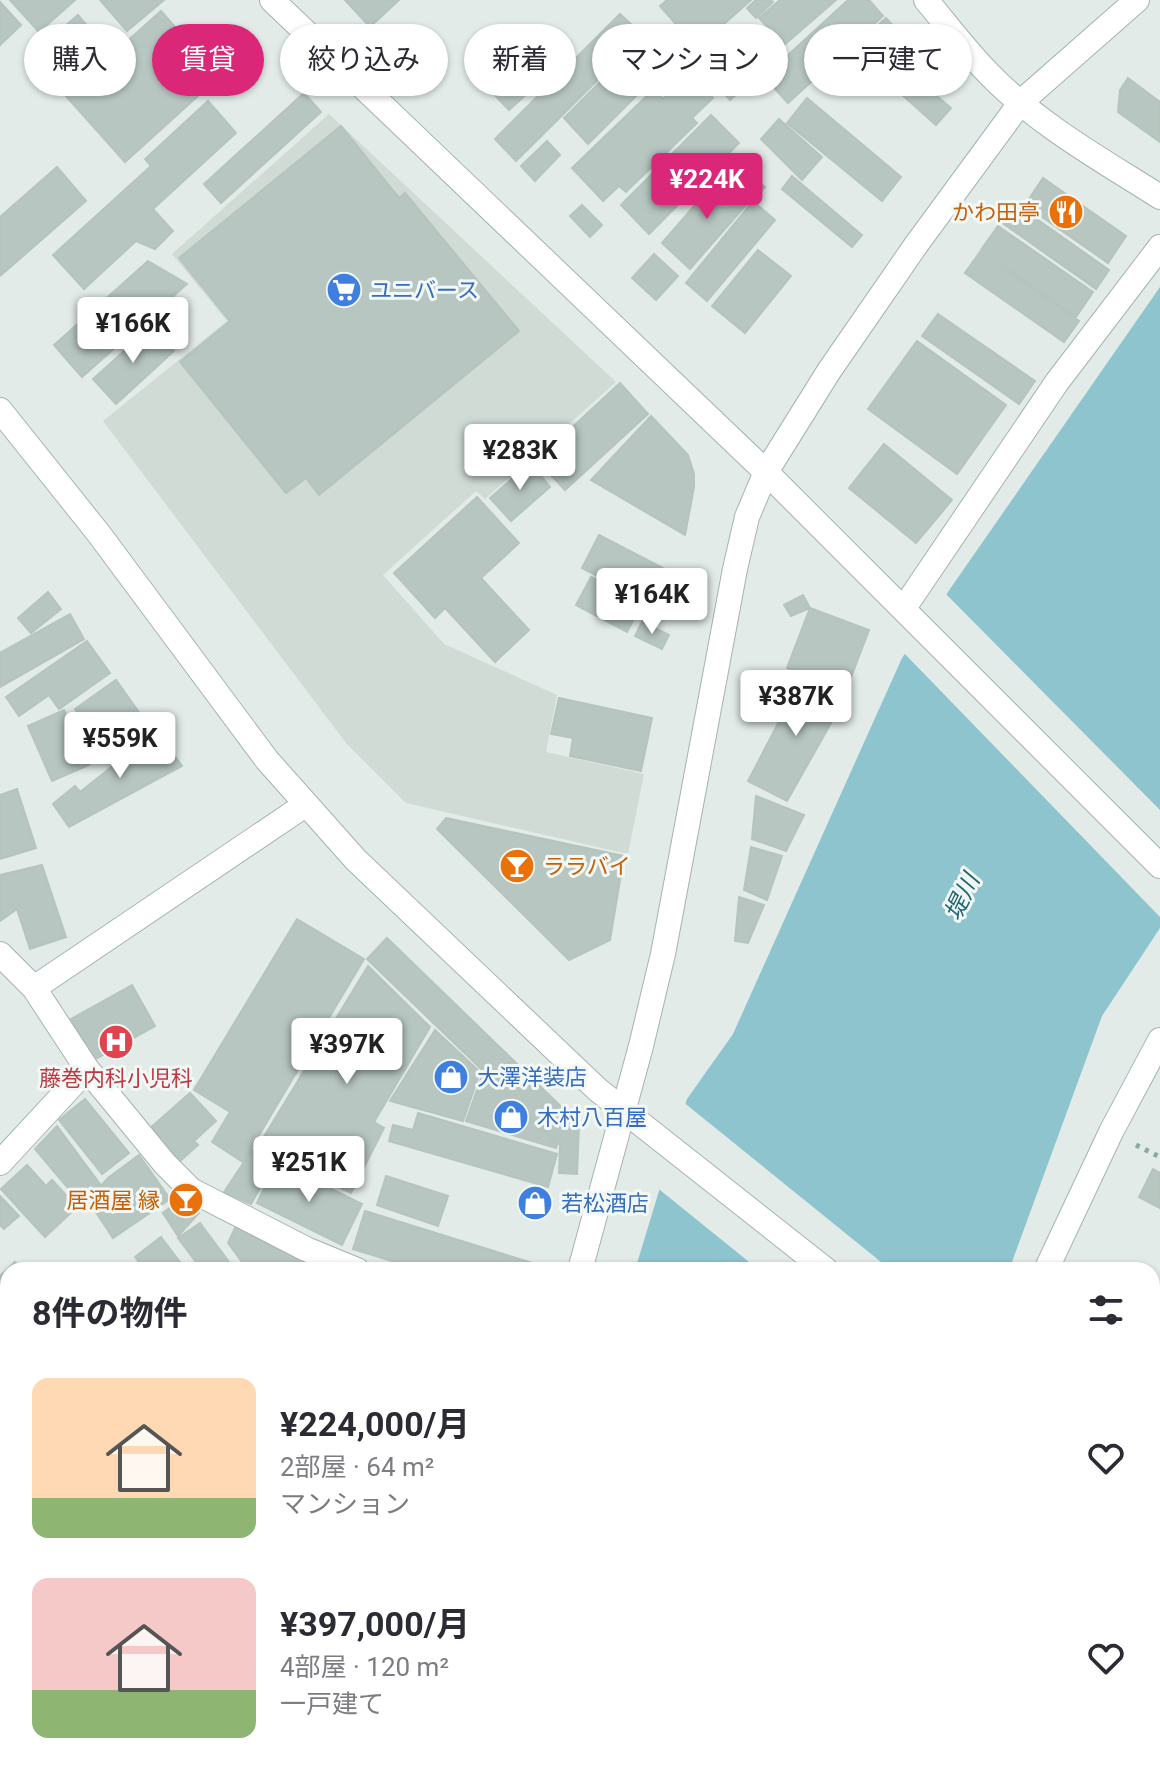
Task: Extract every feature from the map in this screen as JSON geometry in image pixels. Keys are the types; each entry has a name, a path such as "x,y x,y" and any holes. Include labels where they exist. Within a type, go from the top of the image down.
{"street":[{"path":"272,0 766,472 1160,866"},
{"path":"926,0 990,75 1048,125 1160,197"},
{"path":"582,1262 641,1046 667,935 735,569 747,517 766,472 829,371 1021,102 1137,0"},
{"path":"909,613 1057,382 1160,247"},
{"path":"0,410 99,534 267,760 356,860 623,1110 816,1262"},
{"path":"34,988 305,805"},
{"path":"0,954 34,988 87,1069 165,1164 191,1190 335,1262"},
{"path":"1050,1262 1104,1144 1160,1040"},
{"path":"0,1163 87,1069"}],"shaded area":[{"path":"329,114 616,382 485,499 476,491 383,575 444,644 557,695 546,752 644,774 628,854 406,803 346,743 103,421 227,321 172,254"}],"water":[{"name":"堤川","path":"1160,287 1160,928 1102,1016 1012,1262 637,1262 687,1099 733,1034 902,658"}],"pier":[{"path":"943,591 1160,810 1160,917 902,651"},
{"path":"682,1101 881,1262 749,1262 655,1186"}],"building":[{"path":"10,0 75,0 48,24 32,24"},
{"path":"100,0 164,0 135,24 121,24"},
{"path":"345,0 399,0 373,24 367,24"},
{"path":"667,0 751,0 724,24 676,24 660,6"},
{"path":"756,0 773,2 756,18 747,8"},
{"path":"780,0 836,0 808,24 804,24 804,28 788,42 788,24 765,24 759,18"},
{"path":"848,0 869,0 883,16 874,24 822,24"},
{"path":"0,2 21,25 0,45"},
{"path":"161,11 172,24 152,24 152,96 198,96 125,162 66,96 136,96 136,33"},
{"path":"620,14 631,24 610,24"},
{"path":"78,15 86,24 67,24"},
{"path":"804,40 804,88 788,103 782,96 788,96 788,55"},
{"path":"592,42 592,86 516,161 495,139 538,96 576,96 576,58"},
{"path":"1128,78 1160,102 1160,142 1118,112 1120,90"},
{"path":"592,90 592,96 636,96 588,144 564,118"},
{"path":"301,96 307,96 321,112 221,203 204,184"},
{"path":"496,96 524,96 509,110"},
{"path":"647,96 660,96 663,99 666,96 713,98 692,118 697,123 626,192 619,186 603,201 572,168"},
{"path":"903,96 937,96 951,108 936,125"},
{"path":"807,98 901,177 882,201 787,123"},
{"path":"208,101 236,133 153,209 173,231 155,249 136,241 84,289 53,255 151,166 145,159"},
{"path":"711,115 739,143 649,234 621,205"},
{"path":"779,119 822,157 802,180 761,139"},
{"name":"ユニバース","path":"341,126 399,198 405,193 519,331 319,495 306,478 286,493 180,362 230,321 179,258"},
{"path":"547,141 560,155 535,181 521,166"},
{"path":"57,167 86,201 0,276 0,217"},
{"path":"723,173 752,198 690,269 662,243"},
{"path":"752,176 765,187 755,198 742,187"},
{"path":"792,176 862,235 852,247 782,189"},
{"path":"1043,178 1126,236 1108,263 1025,205"},
{"path":"753,201 775,220 707,301 686,283"},
{"path":"1014,203 1109,270 1096,289 1001,222"},
{"path":"582,205 602,225 590,237 570,216"},
{"path":"998,226 1093,292 1076,317 981,250"},
{"path":"758,250 791,276 745,333 712,306"},
{"path":"980,252 1079,321 1064,342 965,273"},
{"path":"654,254 678,276 656,300 632,278"},
{"path":"148,261 187,284 82,377 54,345"},
{"path":"938,314 1035,381 1019,404 922,336"},
{"path":"151,327 174,351 116,404 93,379"},
{"path":"917,341 1006,405 957,474 868,409"},
{"path":"620,383 648,414 565,490 537,460"},
{"path":"651,416 688,455 694,474 685,535 591,480"},
{"path":"884,444 952,500 916,543 849,488"},
{"path":"530,463 550,487 511,521 490,498"},
{"path":"477,497 519,543 481,578 529,630 495,662 445,608 435,618 394,573"},
{"path":"599,535 680,577 663,610 582,568"},
{"path":"591,577 642,604 627,632 576,605"},
{"path":"48,592 61,609 31,633 18,618"},
{"path":"803,595 810,608 791,616 784,605"},
{"path":"810,608 869,630 846,690 787,668"},
{"path":"70,614 84,639 0,687 0,653"},
{"path":"642,622 669,635 662,649 635,636"},
{"path":"87,641 110,673 59,709 49,695 19,716 6,697"},
{"path":"804,674 844,700 787,801 748,781"},
{"path":"116,680 146,722 105,752 75,709"},
{"path":"559,698 652,718 641,771 570,756 573,738 551,734"},
{"path":"64,710 89,765 52,781 28,726"},
{"path":"157,731 182,766 69,827 53,804 75,786 80,792"},
{"path":"17,789 36,848 0,859 0,795"},
{"path":"756,796 804,815 786,851 752,839"},
{"path":"446,818 624,856 610,940 569,960 437,829"},
{"path":"751,847 782,856 767,900 744,890"},
{"path":"42,865 66,937 30,949 17,909 0,921 0,875"},
{"path":"739,897 764,905 748,943 735,941"},
{"path":"297,919 364,959 243,1162 212,1142 230,1112 194,1090"},
{"path":"387,938 579,1124 577,1174 559,1173 560,1145 367,959"},
{"path":"368,966 430,1027 374,1122 384,1128 351,1193 257,1148"},
{"path":"132,985 155,1026 94,1060 71,1019"},
{"path":"435,1030 480,1072 463,1121 390,1101"},
{"path":"483,1073 557,1145 556,1148 466,1121"},
{"path":"190,1093 216,1121 194,1141 198,1145 179,1162 149,1129"},
{"path":"85,1099 129,1153 102,1174 59,1120"},
{"path":"418,1113 557,1154 548,1187 389,1141 393,1125 413,1130"},
{"path":"57,1126 100,1184 79,1201 35,1149"},
{"path":"252,1150 274,1163 251,1204 224,1192"},
{"path":"139,1155 170,1199 113,1238 88,1200 108,1178"},
{"path":"276,1162 362,1204 342,1245 257,1203"},
{"path":"27,1165 46,1186 52,1180 77,1207 45,1237 1,1189"},
{"path":"1153,1169 1160,1173 1160,1208 1139,1197"},
{"path":"386,1176 448,1196 438,1226 377,1205"},
{"path":"1,1197 19,1216 4,1229 0,1225"},
{"path":"180,1200 199,1213 178,1236 163,1213"},
{"path":"365,1211 529,1262 395,1262 353,1249"},
{"path":"200,1223 229,1262 196,1262 178,1238"},
{"path":"235,1228 306,1262 242,1262 228,1243"},
{"path":"161,1237 180,1262 139,1262 135,1257"}],"place":[{"name":"かわ田亭","path":"1066,212"},
{"name":"ユニバース","path":"344,290"},
{"name":"ララバイ","path":"517,866"},
{"name":"藤巻内科小児科","path":"116,1042"},
{"name":"大澤洋装店","path":"451,1077"},
{"name":"木村八百屋","path":"511,1117"},
{"name":"居酒屋 縁","path":"186,1200"},
{"name":"若松酒店","path":"535,1203"}]}
